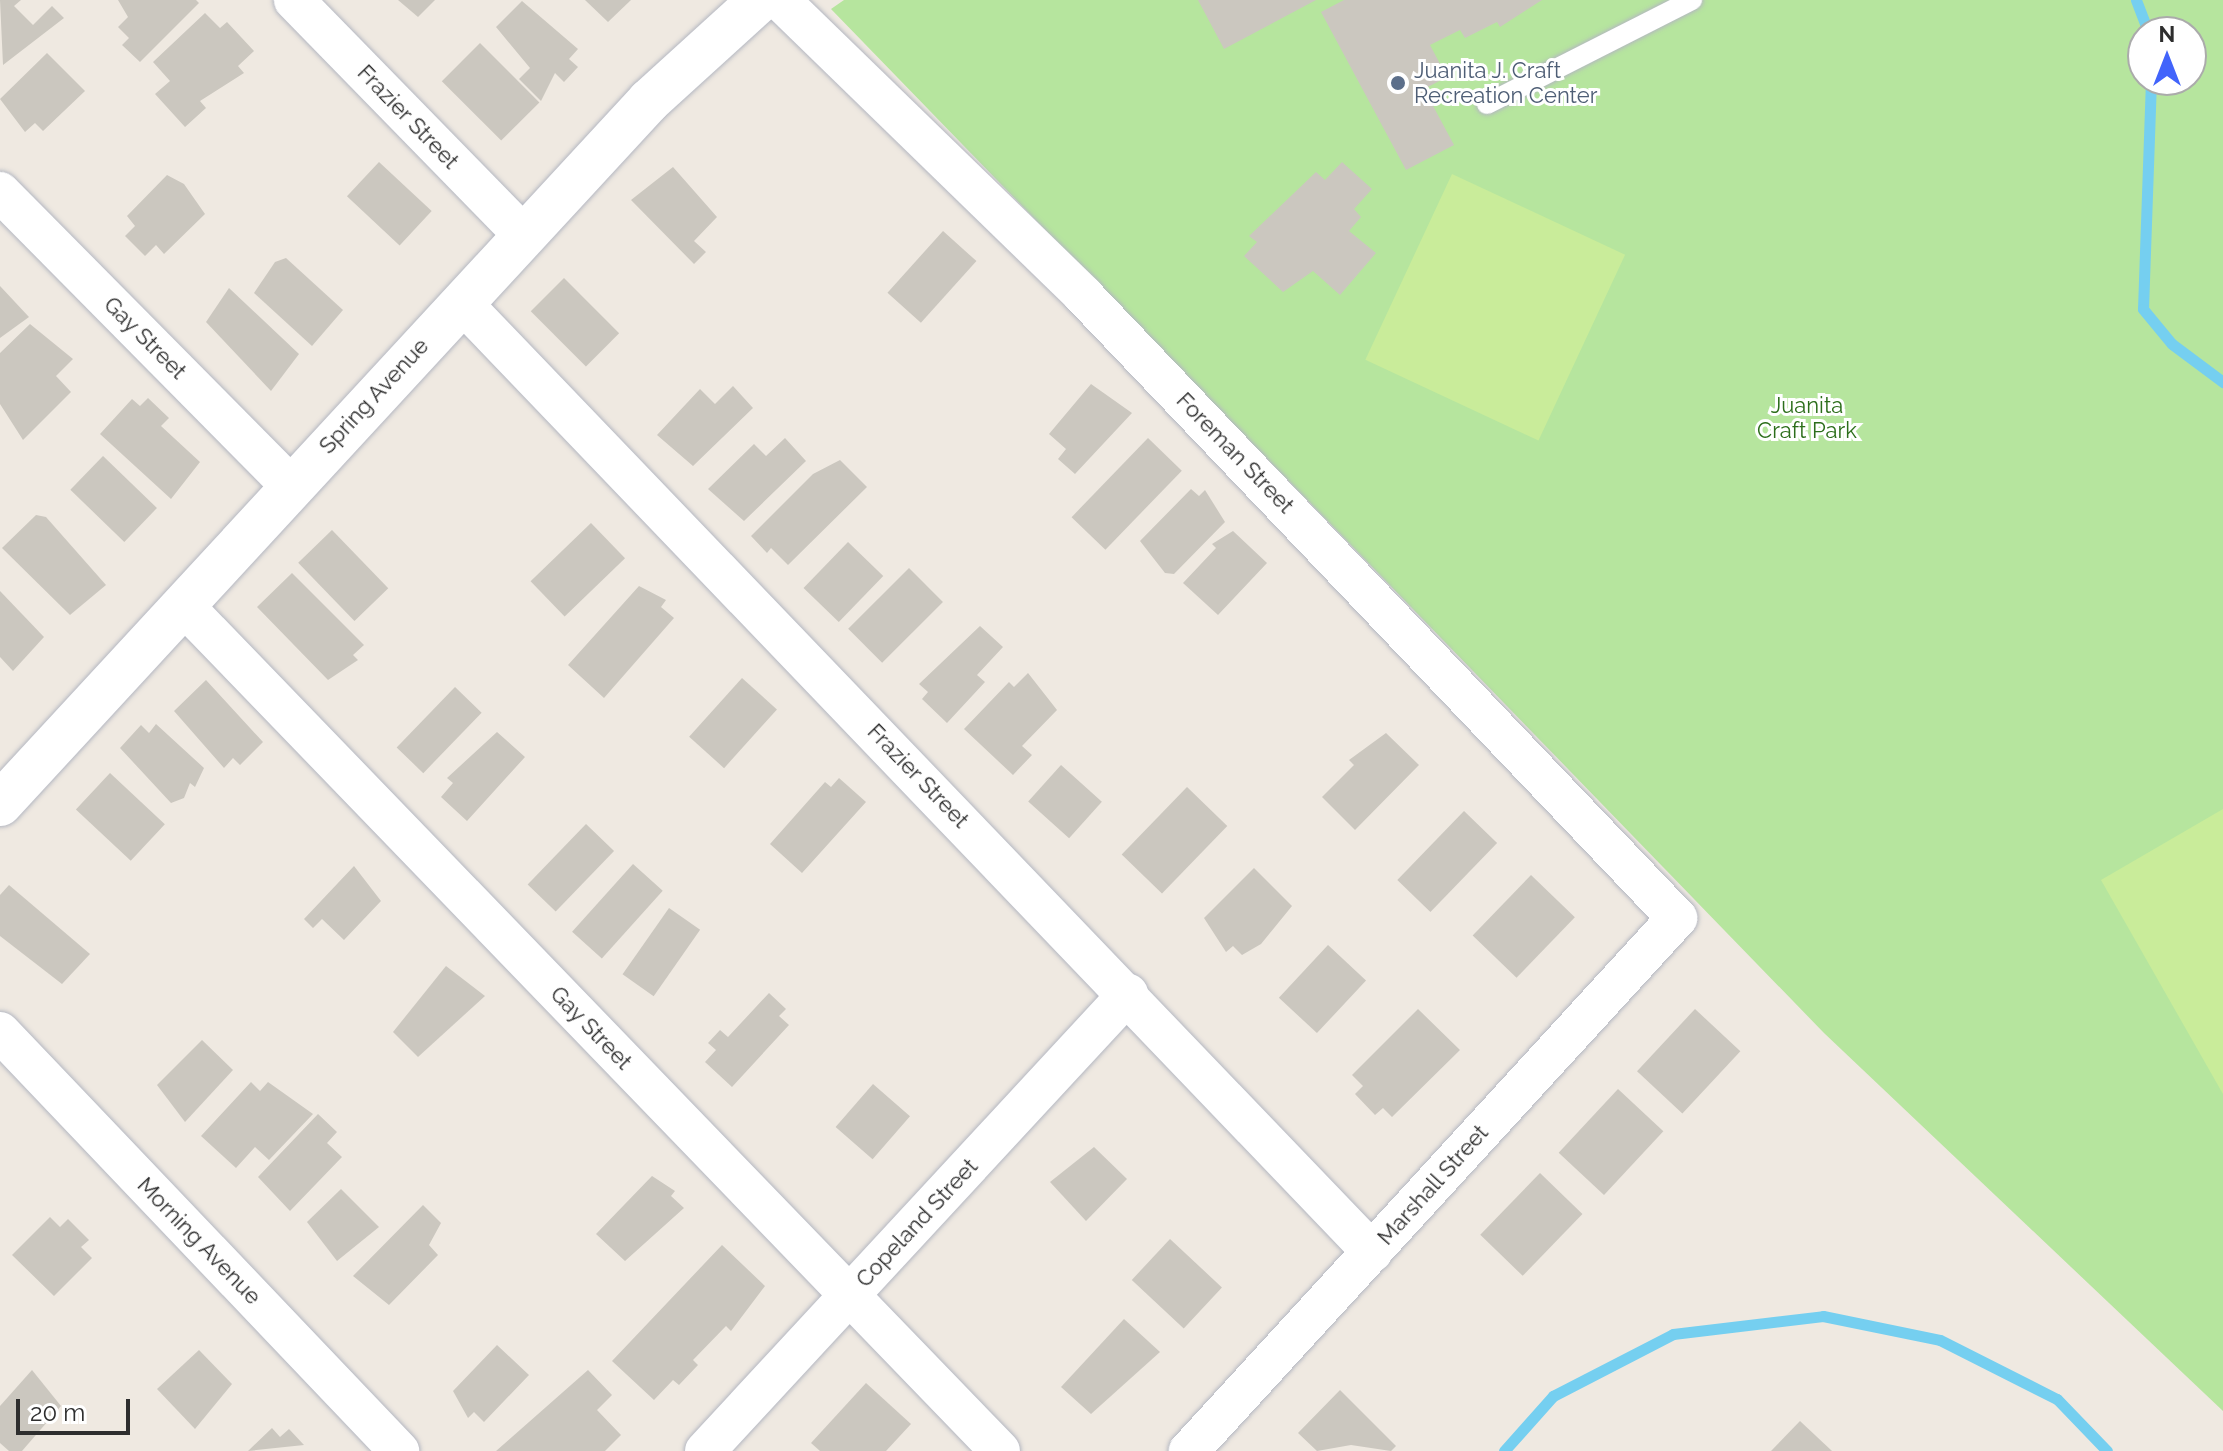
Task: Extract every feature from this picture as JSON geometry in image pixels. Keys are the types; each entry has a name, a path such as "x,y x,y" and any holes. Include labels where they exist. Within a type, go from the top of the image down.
{"street":[{"name":"Frazier Street","path":"294,0 523,235"},
{"name":"Spring Avenue","path":"0,804 290,485 649,101 760,0"},
{"name":"Foreman Street","path":"780,0 1083,295 1677,918"},
{"name":"Gay Street","path":"0,192 290,485"},
{"name":"Frazier Street","path":"462,303 1128,994 1372,1252"},
{"name":"Gay Street","path":"183,605 1000,1451"},
{"name":"Marshall Street","path":"1189,1451 1677,918"},
{"name":"Copeland Street","path":"705,1451 1128,994"},
{"name":"Morning Avenue","path":"0,1032 399,1451"}],"lane":[{"path":"1487,104 1692,0"}],"green space":[{"name":"Juanita Craft Park","path":"844,0 2223,0 2223,1411 1824,1033 831,9"},
{"path":"1452,174 1625,255 1538,441 1365,360"},
{"path":"2223,809 2223,1094 2101,880"}],"building":[{"path":"0,0 21,0 14,6 33,25 52,6 64,18 3,65"},
{"path":"118,0 196,0 199,3 140,62 122,45 129,38 118,27 128,17"},
{"path":"398,0 435,0 418,17"},
{"path":"585,0 631,0 608,22"},
{"path":"1198,0 1316,0 1224,49"},
{"name":"Juanita J. Craft Recreation Center","path":"1344,0 1542,0 1500,27 1497,22 1465,38 1460,30 1430,45 1447,77 1424,89 1454,145 1406,170 1321,12"},
{"path":"522,1 578,49 569,59 578,67 564,82 555,73 541,101 519,79 530,68 496,27"},
{"path":"205,13 220,28 227,22 254,51 238,66 244,73 200,101 206,108 185,127 155,94 170,81 153,62"},
{"path":"480,43 539,102 501,141 442,81"},
{"path":"47,53 85,91 43,131 35,123 25,132 0,99"},
{"path":"379,162 432,211 400,245 347,196"},
{"path":"1342,162 1372,189 1354,209 1361,217 1349,231 1376,253 1340,295 1313,271 1283,292 1244,256 1257,242 1249,236 1316,172 1325,180"},
{"path":"673,167 717,217 694,241 706,252 694,264 631,200"},
{"path":"167,175 184,184 205,214 164,254 156,245 145,256 125,236 135,226 127,216"},
{"path":"943,231 976,261 921,323 887,293"},
{"path":"286,258 343,310 312,346 254,293 275,262"},
{"path":"564,278 619,333 586,366 531,311"},
{"path":"0,286 29,317 0,338"},
{"path":"229,288 299,354 271,391 206,322"},
{"path":"30,324 73,359 56,376 71,392 23,440 0,404 0,353"},
{"path":"1091,384 1132,413 1075,474 1058,459 1066,449 1049,434"},
{"path":"733,386 753,408 693,466 657,435 700,389 715,404"},
{"path":"148,398 169,418 161,426 200,462 171,499 100,434 132,399 140,406"},
{"path":"785,438 806,461 744,521 708,489 754,444 766,456"},
{"path":"1148,438 1182,471 1105,550 1072,517"},
{"path":"103,456 157,508 124,542 70,490"},
{"path":"840,460 867,487 788,565 771,548 767,553 751,536 813,474"},
{"path":"1191,489 1199,496 1205,490 1225,522 1174,574 1165,573 1140,541"},
{"path":"36,515 46,517 106,585 70,615 2,548"},
{"path":"591,523 625,558 565,617 531,581"},
{"path":"332,530 388,588 354,621 298,563"},
{"path":"1233,531 1267,563 1218,615 1183,583 1216,548 1212,544"},
{"path":"848,542 883,576 839,622 804,588"},
{"path":"909,568 943,602 882,663 848,629"},
{"path":"292,573 364,645 353,655 358,660 328,680 257,607"},
{"path":"639,586 666,600 661,607 674,618 604,698 568,665"},
{"path":"0,591 44,637 13,671 0,657"},
{"path":"980,626 1003,647 977,675 985,682 947,723 922,699 928,692 919,684"},
{"path":"1028,673 1057,710 1022,746 1032,755 1013,775 964,729 1009,682 1014,687"},
{"path":"742,678 777,709 724,768 689,737"},
{"path":"206,680 263,742 240,765 233,758 224,768 174,711"},
{"path":"455,687 482,713 423,773 397,747"},
{"path":"156,724 204,768 195,787 190,783 184,798 171,803 120,748 141,725 149,733"},
{"path":"497,732 525,757 467,821 441,797 453,783 447,778"},
{"path":"1386,733 1419,765 1355,830 1322,797 1354,765 1349,760"},
{"path":"1061,765 1102,802 1069,838 1028,801"},
{"path":"110,773 165,824 131,861 76,810"},
{"path":"839,778 866,802 802,873 770,844 825,782 831,787"},
{"path":"1187,787 1227,826 1162,894 1122,855"},
{"path":"1464,811 1497,843 1430,912 1397,880"},
{"path":"586,824 614,851 556,912 528,884"},
{"path":"633,864 663,891 602,958 572,932"},
{"path":"354,866 381,901 344,940 322,919 313,928 304,919"},
{"path":"1254,868 1292,906 1261,944 1242,955 1233,946 1226,952 1204,918"},
{"path":"1531,875 1575,917 1517,978 1473,935"},
{"path":"9,885 90,954 62,984 0,936 0,895"},
{"path":"669,908 700,930 654,996 623,974"},
{"path":"1328,945 1366,980 1317,1033 1279,998"},
{"path":"446,966 485,996 418,1057 393,1032"},
{"path":"769,993 786,1009 779,1016 789,1025 732,1087 705,1062 716,1050 708,1043 720,1030 728,1037"},
{"path":"1418,1009 1460,1050 1392,1117 1383,1108 1375,1115 1355,1094 1363,1086 1352,1075"},
{"path":"1695,1009 1740,1051 1682,1113 1637,1071"},
{"path":"202,1040 233,1070 185,1122 157,1085"},
{"path":"251,1082 260,1091 268,1082 313,1114 269,1160 255,1147 236,1168 201,1136"},
{"path":"873,1084 910,1116 873,1159 836,1127"},
{"path":"1618,1089 1663,1131 1604,1195 1559,1153"},
{"path":"318,1114 337,1132 327,1143 342,1157 290,1211 258,1177"},
{"path":"1094,1147 1127,1179 1086,1221 1050,1182"},
{"path":"1540,1173 1582,1214 1523,1276 1480,1235"},
{"path":"652,1176 675,1191 671,1196 684,1208 625,1261 596,1234"},
{"path":"341,1189 379,1227 337,1261 307,1222"},
{"path":"423,1205 441,1223 429,1245 438,1255 389,1305 353,1276"},
{"path":"50,1217 60,1227 68,1219 89,1240 81,1247 92,1258 54,1296 12,1255"},
{"path":"1170,1239 1222,1287 1184,1328 1132,1280"},
{"path":"722,1245 765,1286 731,1331 726,1326 693,1360 698,1365 679,1385 673,1380 654,1400 612,1361"},
{"path":"1124,1319 1160,1352 1091,1414 1061,1387"},
{"path":"497,1345 529,1375 484,1422 474,1412 468,1418 453,1391"},
{"path":"199,1350 232,1384 195,1429 157,1389"},
{"path":"32,1370 61,1406 22,1451 9,1451 0,1443 0,1406"},
{"path":"588,1370 612,1395 597,1410 621,1435 605,1451 496,1451"},
{"path":"866,1383 911,1424 886,1451 820,1451 811,1443"},
{"path":"1340,1390 1396,1446 1391,1451 1351,1445 1317,1451 1298,1433"},
{"path":"1800,1421 1832,1451 1771,1451"},
{"path":"272,1428 280,1437 289,1429 304,1445 248,1451"}],"waterway":[{"path":"2136,0 2142,16"},
{"path":"2150,96 2143,309 2172,344 2223,382"},
{"path":"1504,1451 1553,1396 1673,1334 1823,1316 1940,1340 2057,1399 2107,1451"}],"place":[{"name":"Juanita J. Craft Recreation Center","path":"1398,83"}]}
